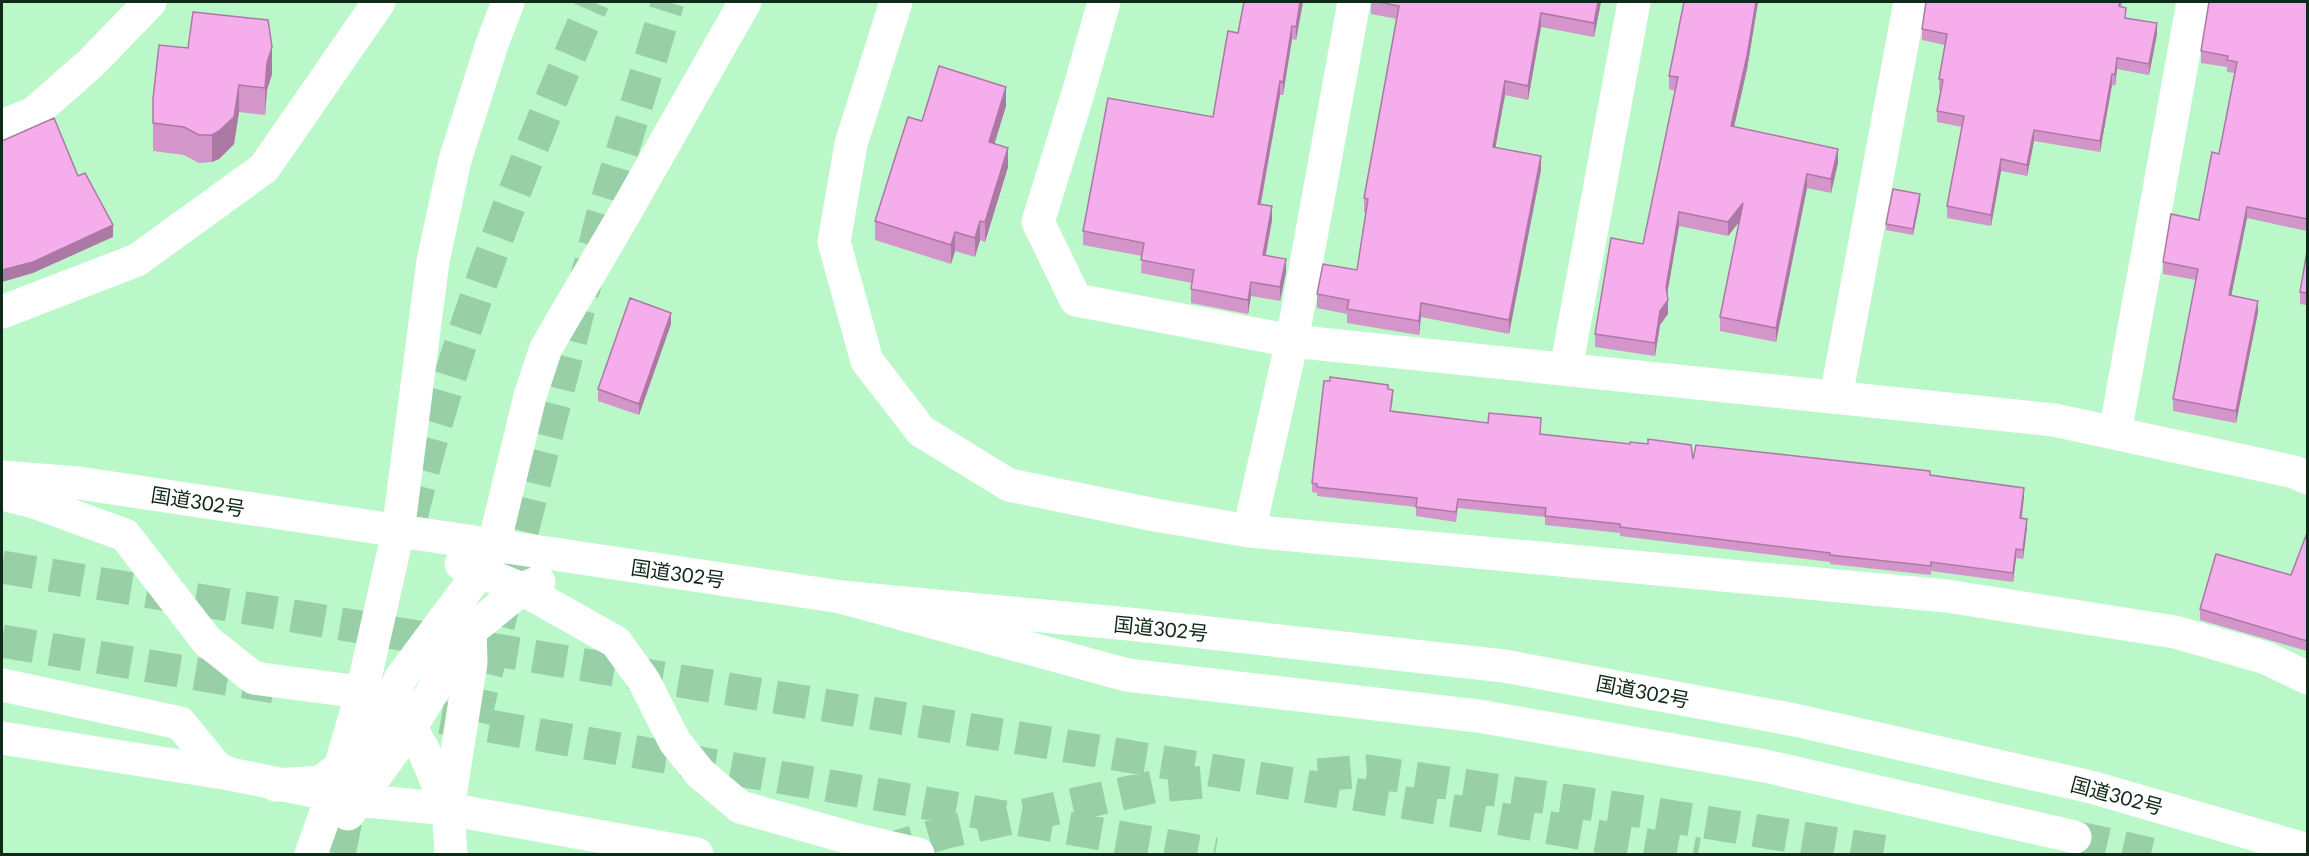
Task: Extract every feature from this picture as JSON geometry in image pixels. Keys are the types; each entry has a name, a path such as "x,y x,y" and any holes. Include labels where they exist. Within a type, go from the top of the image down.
{"main road":[{"path":"2,126 34,113 90,64 150,2"},
{"path":"2,312 137,260 264,168 379,2"},
{"path":"324,855 343,788 378,694 433,261 455,160 492,44 508,2"},
{"path":"451,855 448,809 471,663 470,631 487,557 546,348 626,213 745,2"},
{"path":"896,2 851,144 834,242 867,361 921,431 1009,485 1249,531 1947,596 2175,632 2266,658 2307,678"},
{"path":"1104,2 1038,222 1076,300 1292,341 2054,420 2294,472 2307,478"},
{"path":"1249,531 1292,341 1354,2"},
{"path":"1566,369 1634,2"},
{"path":"1836,397 1910,2"},
{"path":"2115,433 2193,2"},
{"name":"国道302号","path":"2,477 79,483 398,532 487,557 589,561 841,597 1129,624 1504,666 1795,720 2091,787 2307,849"},
{"path":"2,494 34,502 125,535 207,641 254,678 378,694 411,728 424,751 448,809"},
{"path":"378,694 400,679 487,557"},
{"path":"487,557 522,589 616,642 644,681 675,742 700,773 740,807 918,855"},
{"path":"311,855 343,788 411,728 470,631 522,589 589,561"},
{"path":"841,597 1128,675 1478,716 1765,766 2075,837"},
{"path":"2,685 180,723 217,768 230,774"},
{"path":"2,738 230,774 276,785 343,788 697,855"}],"building":[{"path":"1244,2 1300,2 1296,27 1292,26 1283,82 1280,81 1258,204 1272,206 1263,255 1286,259 1280,287 1251,282 1248,300 1191,289 1194,270 1141,260 1144,243 1083,231 1108,98 1213,117 1228,31 1238,33"},
{"path":"1378,2 1598,2 1594,23 1541,13 1528,86 1505,81 1493,147 1541,156 1509,320 1421,303 1419,321 1347,309 1349,300 1317,294 1323,264 1357,270 1368,199 1364,198 1399,6"},
{"path":"1684,2 1756,2 1747,56 1731,126 1838,149 1831,179 1807,174 1776,328 1720,317 1743,203 1728,222 1679,212 1666,287 1668,300 1660,311 1655,343 1595,334 1611,238 1643,244 1678,77 1669,76"},
{"path":"1926,2 2120,2 2119,6 2126,8 2125,18 2157,23 2149,64 2117,58 2100,141 2034,130 2027,165 2001,159 1991,215 1947,206 1964,116 1937,111 1943,80 1939,79 1947,34 1922,29"},
{"path":"2209,2 2307,2 2307,219 2247,207 2229,295 2258,301 2236,411 2173,399 2198,269 2163,262 2171,214 2199,220 2212,152 2219,154 2237,62 2227,60 2228,56 2201,51"},
{"path":"193,12 268,20 272,47 267,63 265,88 239,85 234,117 212,135 199,135 184,127 153,123 153,99 159,45 188,48"},
{"path":"939,66 1006,87 989,142 1008,148 985,222 980,221 975,238 955,232 951,245 875,221 908,117 922,121"},
{"path":"54,118 78,176 85,173 113,225 33,262 2,270 2,141"},
{"path":"1893,189 1920,194 1913,229 1886,224"},
{"path":"2307,251 2307,293 2300,292"},
{"path":"630,298 671,313 639,404 598,389"},
{"path":"1330,377 1388,385 1388,389 1393,390 1390,411 1488,423 1489,413 1541,418 1540,434 1630,444 1630,442 1648,444 1648,439 1691,445 1693,459 1696,445 1930,471 1930,475 2024,488 2020,518 2027,519 2023,550 2016,549 2013,573 1931,562 1931,566 1830,555 1830,553 1620,527 1620,524 1545,516 1546,508 1458,499 1456,512 1416,507 1417,498 1317,487 1317,484 1312,483 1324,381 1330,381"},
{"path":"2307,533 2307,641 2200,609 2216,554 2291,575"}],"tunnel":[{"path":"411,518 428,451 468,320 514,192 593,2"},
{"path":"474,721 602,217 668,2"},
{"path":"2,567 1698,854"},
{"path":"2,641 274,687"},
{"path":"393,709 1215,854"},
{"path":"1318,775 1367,771 1650,813 1899,854"},
{"path":"882,851 947,832 1158,786 1206,782"},
{"path":"339,854 353,786"},
{"path":"2075,837 2151,854"}]}
